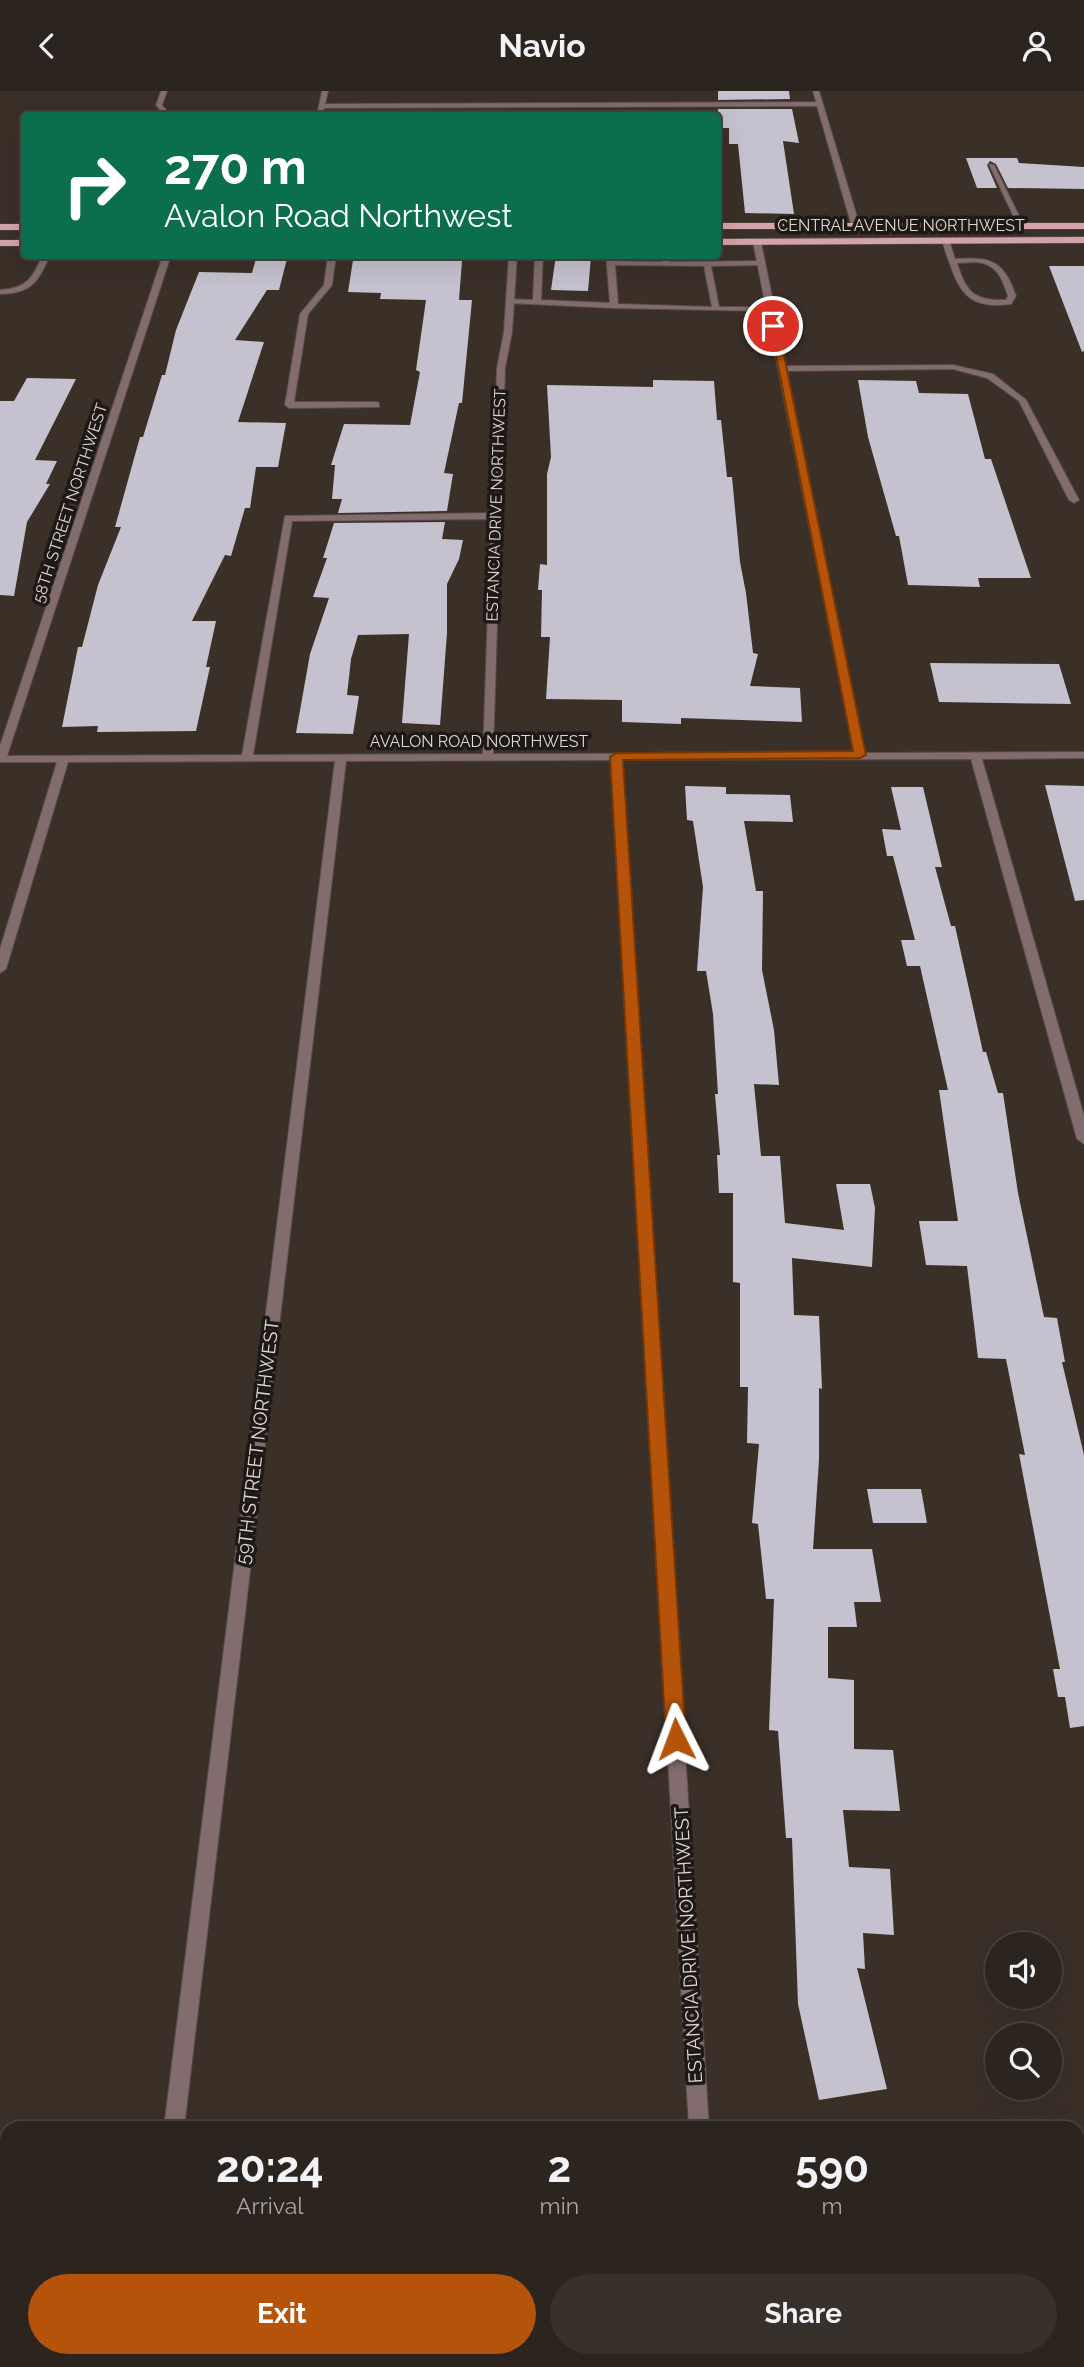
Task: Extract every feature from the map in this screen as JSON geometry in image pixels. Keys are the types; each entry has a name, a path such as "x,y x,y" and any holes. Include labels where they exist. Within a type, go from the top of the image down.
{"main road":[{"path":"721,226 1084,226"},
{"path":"0,227 21,227"},
{"name":"CENTRAL AVENUE NORTHWEST","path":"721,242 1084,240"},
{"path":"0,243 21,243"}],"street":[{"path":"164,91 159,105 165,112"},
{"path":"320,112 325,91"},
{"path":"816,91 856,226"},
{"path":"321,106 821,104"},
{"path":"991,165 1022,226"},
{"path":"945,240 960,286 976,302 1008,302 1012,296 1004,273 999,267 988,261 952,261"},
{"path":"757,242 860,755"},
{"path":"0,292 23,289 32,284 45,259"},
{"name":"58TH STREET NORTHWEST","path":"1,759 166,259"},
{"path":"331,259 328,285 304,314 289,405 376,405"},
{"name":"ESTANCIA DRIVE NORTHWEST","path":"488,756 501,367 513,259"},
{"path":"537,301 539,259"},
{"path":"614,306 610,260 761,263"},
{"path":"707,263 716,309"},
{"path":"510,301 770,309"},
{"path":"782,369 953,367 990,376 1022,400 1074,500"},
{"path":"247,757 288,518 496,516"},
{"name":"AVALON ROAD NORTHWEST","path":"1,759 1084,755"},
{"path":"976,756 1084,1139"},
{"name":"59TH STREET NORTHWEST","path":"175,2121 341,757"},
{"name":"ESTANCIA DRIVE NORTHWEST","path":"616,757 699,2121"},
{"path":"0,969 63,759"}],"building":[{"path":"718,91 789,91 790,99 718,100"},
{"path":"718,109 792,109 799,143 783,141 794,214 745,213 738,144 729,144 729,128 721,128 721,112 718,112"},
{"path":"966,158 1017,158 1019,163 1084,167 1084,189 1008,188 996,164 990,161 987,165 997,188 977,188"},
{"path":"256,259 287,259 279,290 267,290 235,340 264,342 238,422 286,423 278,467 256,467 250,508 245,508 231,556 225,555 192,621 216,621 206,667 210,667 196,731 97,732 98,726 62,727 78,647 82,647 98,585 121,527 115,527 140,437 143,437 162,375 165,375 176,330 199,272 252,273"},
{"path":"555,259 591,259 588,291 551,290"},
{"path":"353,260 462,261 459,300 472,300 462,403 459,403 444,473 453,474 447,511 338,513 342,499 332,499 335,465 331,465 344,424 410,425 420,372 416,370 426,300 380,299 381,293 348,292"},
{"path":"1049,266 1084,266 1082,352"},
{"path":"27,378 76,379 35,460 57,461 46,484 50,484 27,522 14,596 0,595 0,401 14,401"},
{"path":"653,380 714,381 717,420 721,420 727,477 732,477 740,562 753,653 758,654 750,686 800,688 802,722 681,718 681,724 622,722 622,700 546,699 550,637 541,637 542,590 538,590 540,564 547,565 547,474 551,457 547,385 653,387"},
{"path":"858,380 916,381 919,393 968,394 985,459 991,459 1031,578 978,578 980,587 908,585 899,536 896,536 868,437"},
{"path":"445,522 442,539 463,540 459,559 447,584 447,633 440,725 402,723 409,634 358,635 351,659 347,695 359,696 353,734 296,733 310,654 329,598 313,597 327,558 323,558 334,523"},
{"path":"930,663 1059,664 1071,704 939,702"},
{"path":"1045,785 1084,786 1084,900 1075,901"},
{"path":"685,786 726,787 726,794 790,795 793,822 744,821 756,891 763,891 762,970 774,1030 779,1085 754,1084 761,1156 780,1156 785,1223 844,1230 836,1184 870,1184 875,1208 872,1267 792,1258 794,1315 819,1316 822,1389 819,1388 819,1460 813,1549 872,1549 881,1602 854,1602 857,1627 828,1627 828,1678 854,1680 854,1749 893,1750 900,1811 843,1810 849,1867 890,1869 894,1935 863,1933 865,1969 857,1968 887,2089 819,2100 798,2004 792,1838 786,1838 778,1731 769,1730 774,1599 766,1599 758,1524 752,1523 759,1444 747,1443 748,1387 740,1387 740,1283 733,1282 733,1193 719,1193 717,1155 720,1155 715,1094 718,1094 713,1014 706,971 697,971 703,887 693,821 687,820"},
{"path":"891,787 923,787 942,867 935,867 951,926 955,926 983,1052 986,1052 998,1093 1003,1093 1018,1193 1044,1317 1057,1318 1065,1362 1062,1362 1084,1455 1084,1726 1070,1728 1065,1697 1058,1697 1053,1669 1060,1669 1019,1454 1025,1455 1006,1359 978,1358 967,1266 926,1265 919,1221 958,1221 939,1090 948,1090 920,966 907,966 901,940 915,940 893,856 887,856 882,829 901,830"},
{"path":"867,1489 921,1489 927,1523 873,1523"}],"route":[{"path":"676,1739 616,757 860,755 773,326"}]}
